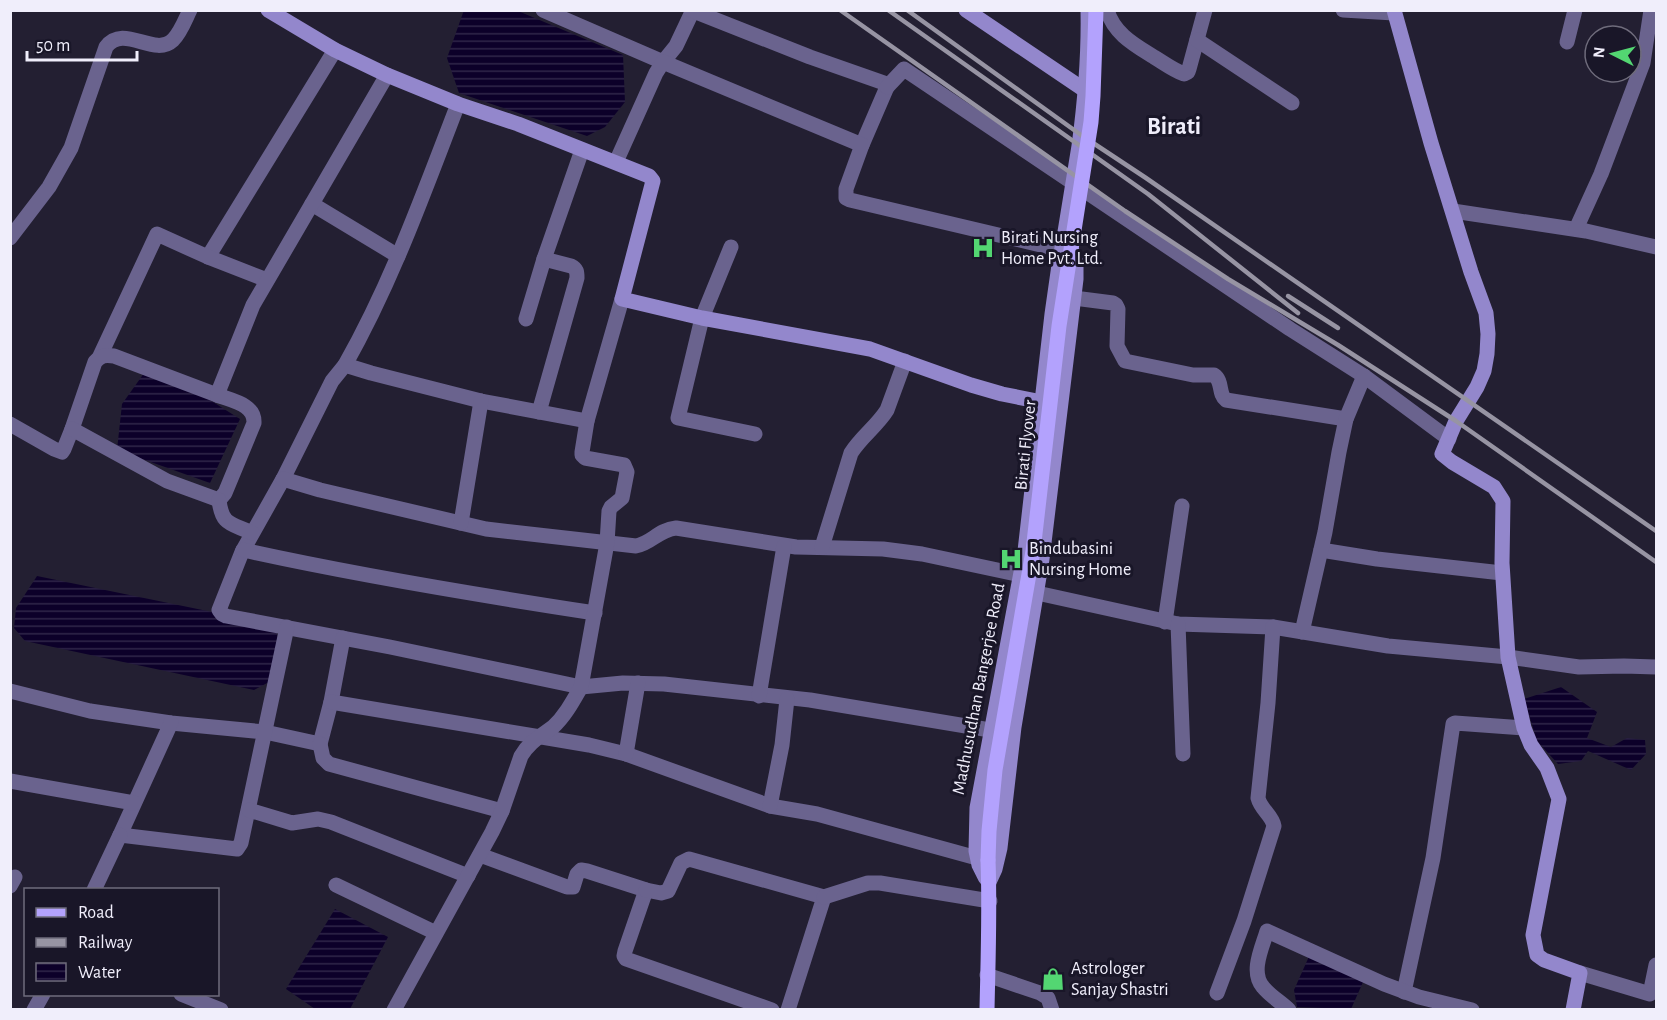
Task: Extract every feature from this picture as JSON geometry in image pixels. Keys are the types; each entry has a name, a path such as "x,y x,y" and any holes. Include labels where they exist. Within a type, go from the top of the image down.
{"main road":[{"name":"Birati Flyover","path":"989,882 983,859 989,831 995,770 1033,551 1059,326 1090,122 1096,10"},
{"path":"987,1010 989,882"}],"street":[{"path":"10,238 49,187 71,148 106,47 111,40 120,37 165,45 171,42 178,33 190,10"},
{"path":"268,10 335,50 387,75 458,104 518,124 616,162 649,176 653,181 587,421 582,453 583,457 620,464 626,468 622,498 609,511 607,543 581,687 570,706 554,725 530,742 521,756 502,811 394,1010"},
{"path":"543,10 862,145"},
{"path":"966,10 1086,91"},
{"name":"Madhusudhan Bangerjee Road","path":"983,859 975,839 976,808 1030,515 1062,250 1086,91 1088,10"},
{"path":"1107,10 1112,23 1127,39 1182,74 1188,72 1205,10"},
{"path":"1343,10 1394,12 1431,143 1486,313 1488,334 1484,371 1456,421 1442,454 1494,487 1503,501 1503,573 1508,657 1524,729 1531,745 1547,768 1559,799 1533,935 1538,955 1544,960 1653,996 1656,965"},
{"path":"1567,42 1575,10"},
{"path":"1576,229 1601,174 1643,63 1651,10"},
{"path":"616,162 656,73 676,46 692,11 810,57 885,83 887,87"},
{"path":"1197,40 1292,103"},
{"path":"208,257 335,50"},
{"path":"989,882 1000,848 1014,728 1047,523 1074,298 1076,261 1074,254 1062,250 846,198 846,189 862,145 887,87 904,69 1290,329 1364,376 1449,439"},
{"path":"217,395 253,304 387,75"},
{"path":"458,104 398,256 357,345 332,381 283,479 243,550 219,610 222,614 581,687 622,683 664,684 810,700 990,729"},
{"path":"526,319 582,150"},
{"path":"312,204 398,256"},
{"path":"1453,211 1576,229 1656,247"},
{"path":"10,424 54,450 62,452 95,362 100,356 157,234 267,280"},
{"path":"731,247 702,318 678,418 755,434"},
{"path":"539,412 577,272 571,266 544,259"},
{"path":"1074,298 1116,305 1118,309 1117,346 1125,361 1193,375 1214,375 1219,380 1222,396 1226,400 1346,419"},
{"path":"622,299 702,318 870,349 1002,394 1042,402"},
{"path":"100,356 114,356 217,395 252,411 254,423 225,493 219,500 220,514 224,519 252,533"},
{"path":"822,548 851,453 858,441 883,417 905,361"},
{"path":"345,365 481,401 587,421"},
{"path":"1302,632 1321,549 1346,419 1364,376"},
{"path":"460,524 481,401"},
{"path":"72,429 167,481 219,500"},
{"path":"283,479 460,524 508,533 641,545 667,529 676,528 784,546 883,549 912,553 1019,583 1036,592 1171,623 1273,627 1388,646 1508,657 1579,667 1656,667"},
{"path":"1182,506 1171,623 1183,754"},
{"path":"759,696 784,546"},
{"path":"1321,549 1377,559 1503,573"},
{"path":"243,550 438,589 595,613"},
{"path":"120,835 237,849 242,843 287,627"},
{"path":"1217,993 1244,921 1274,826 1273,820 1260,806 1258,798 1273,627"},
{"path":"343,638 320,744 323,758 328,764 502,811"},
{"path":"626,754 639,683"},
{"path":"10,691 90,711 171,723 265,732 320,744"},
{"path":"770,806 782,746 787,699"},
{"path":"330,702 589,745 626,754 770,806 817,814 983,859"},
{"path":"95,888 171,723"},
{"path":"1404,992 1433,858 1453,724 1524,729"},
{"path":"10,781 134,803"},
{"path":"249,810 292,823 318,819 331,822 468,876"},
{"path":"480,855 567,887 573,887 582,870 661,893 668,891 681,863 689,859 824,897 868,883 880,883 990,901"},
{"path":"336,885 436,933"},
{"path":"646,890 625,951 626,959 772,1010"},
{"path":"788,1010 824,897"},
{"path":"1244,921 1404,992 1472,1010"},
{"path":"1267,931 1257,966 1257,977 1262,987 1289,1010"},
{"path":"1573,1010 1581,973"},
{"path":"987,975 1040,993 1048,999 1052,1010"},
{"path":"34,1010 42,996"},
{"path":"186,996 221,1010"}],"water":[{"path":"464,10 518,11 623,55 625,102 605,127 587,136 459,93 447,58"},
{"path":"147,369 167,373 240,419 210,483 117,450 122,404"},
{"path":"37,576 276,625 278,643 269,682 254,690 25,641 14,628 16,608"},
{"path":"1561,687 1597,712 1587,738 1611,747 1627,738 1645,740 1646,754 1631,770 1588,751 1581,761 1558,764 1537,741 1524,699"},
{"path":"335,909 388,937 350,1009 315,1009 286,989"},
{"path":"1311,952 1364,980 1351,1009 1297,1007 1294,990"}],"railway":[{"path":"840,10 1125,211 1228,279 1338,345 1456,421 1656,562"},
{"path":"888,10 1148,194 1298,313"},
{"path":"907,10 1081,135 1656,531"},
{"path":"1288,296 1338,328"}],"place":[{"name":"Birati Nursing Home Pvt. Ltd.","path":"983,248"},
{"name":"Bindubasini Nursing Home","path":"1011,559"},
{"name":"Astrologer Sanjay Shastri","path":"1053,979"}],"district":[{"name":"Birati","path":"1174,127"}]}
